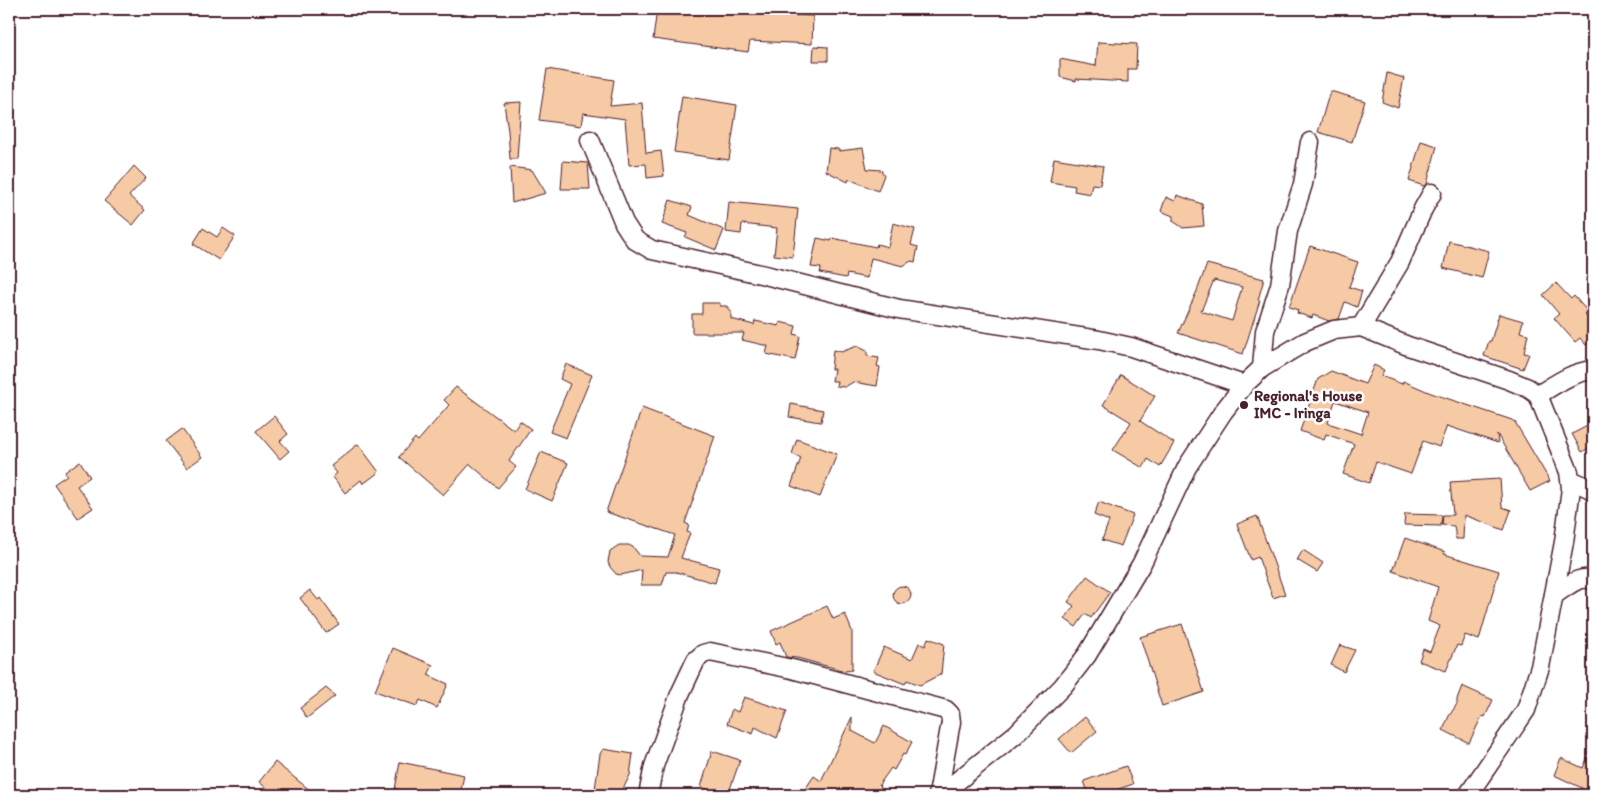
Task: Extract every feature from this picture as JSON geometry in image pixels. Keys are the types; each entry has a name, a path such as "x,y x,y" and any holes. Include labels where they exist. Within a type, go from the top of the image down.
{"street":[{"path":"590,140 624,223 635,240 652,250 765,275 899,309 1099,340 1131,347 1244,384"},
{"path":"1262,368 1265,331 1280,285 1288,231 1303,184 1310,142"},
{"path":"1361,327 1400,262 1423,208 1432,193"},
{"path":"939,795 1016,734 1063,686 1087,655 1142,563 1188,467 1210,431 1244,384 1262,368 1305,342 1334,330 1361,327 1408,346 1528,388 1538,395 1570,472 1569,506 1540,667 1526,710 1468,795"},
{"path":"1538,395 1574,374 1593,370"},
{"path":"1571,480 1593,490"},
{"path":"1554,596 1580,579 1593,580"},
{"path":"648,795 654,766 680,694 696,660 703,654 710,652 792,669 946,710 950,714 951,722 939,795"}],"building":[{"path":"657,9 756,9 756,11 767,12 767,14 813,16 812,44 750,41 748,52 653,39"},
{"path":"1098,42 1137,44 1136,69 1128,69 1128,82 1076,79 1076,81 1060,77 1060,59 1096,66"},
{"path":"814,46 828,47 828,61 813,61"},
{"path":"547,69 614,80 610,106 642,103 646,153 661,151 664,176 647,178 646,164 629,165 625,119 583,113 581,126 539,120"},
{"path":"1387,73 1404,78 1398,108 1382,102"},
{"path":"1330,91 1365,101 1352,142 1318,132"},
{"path":"682,96 737,105 729,160 674,152"},
{"path":"521,102 517,159 510,159 504,103"},
{"path":"1421,141 1437,146 1427,184 1424,186 1409,181"},
{"path":"829,148 838,149 839,151 863,148 867,169 881,170 884,175 878,191 849,179 848,182 826,171"},
{"path":"1054,158 1103,166 1100,185 1092,184 1090,194 1074,191 1075,186 1050,182"},
{"path":"563,161 588,163 590,189 561,189"},
{"path":"134,166 146,178 129,196 145,210 133,225 104,201"},
{"path":"510,167 532,170 546,193 512,203"},
{"path":"1177,195 1202,204 1204,226 1183,228 1173,221 1173,216 1161,211 1166,197 1175,201"},
{"path":"670,200 692,207 689,215 724,230 716,250 685,237 687,233 662,224"},
{"path":"729,202 798,209 793,257 774,255 777,228 742,224 741,234 726,232"},
{"path":"893,223 915,229 911,245 918,247 915,262 911,261 903,266 871,258 867,278 847,274 846,278 820,273 821,268 811,267 817,238 831,241 832,238 876,247 877,244 888,247"},
{"path":"203,228 217,237 223,228 235,236 219,260 193,244"},
{"path":"1449,241 1489,251 1482,278 1443,268"},
{"path":"1310,246 1358,262 1349,287 1362,291 1357,307 1345,302 1339,319 1329,321 1313,315 1312,318 1297,313 1298,310 1289,307"},
{"path":"1207,264 1264,279 1258,300 1260,300 1243,354 1178,333","holes":["1214,280 1242,287 1232,321 1201,311"]},
{"path":"1556,283 1571,299 1574,296 1588,312 1585,315 1593,324 1593,339 1586,345 1580,338 1575,342 1554,318 1559,314 1543,295"},
{"path":"702,303 720,303 720,306 727,306 729,308 731,319 754,325 755,321 779,326 780,322 796,326 794,334 800,336 795,360 766,354 768,346 742,340 744,333 692,333 692,314 702,314"},
{"path":"1499,314 1523,321 1520,332 1528,334 1524,353 1529,354 1523,369 1484,356 1489,341 1491,341"},
{"path":"857,346 867,351 867,356 879,358 877,366 880,367 877,386 853,382 845,387 836,386 837,381 832,381 834,369 831,369 833,350 841,352"},
{"path":"566,364 592,375 566,438 550,432 570,384 560,379"},
{"path":"1374,365 1384,370 1381,376 1402,384 1403,381 1431,393 1512,420 1550,481 1530,491 1497,434 1498,443 1447,426 1439,447 1423,441 1411,474 1376,462 1369,483 1343,474 1354,444 1326,434 1324,440 1300,431 1318,379 1331,371 1365,384","holes":["1335,401 1368,412 1361,434 1328,423"]},
{"path":"1121,375 1155,396 1140,421 1174,443 1160,467 1148,459 1143,468 1113,450 1131,422 1103,405"},
{"path":"456,387 514,430 520,421 531,429 509,461 516,467 498,488 470,464 443,495 399,457 415,438 418,441 449,405 444,400"},
{"path":"791,404 823,410 821,422 789,417"},
{"path":"642,408 715,436 685,523 689,525 687,532 690,533 681,558 719,568 715,583 676,572 666,572 662,585 641,585 642,570 621,575 616,574 610,567 608,562 610,551 619,545 629,545 640,556 668,557 675,535 606,512"},
{"path":"274,416 288,434 280,441 289,451 280,459 256,431"},
{"path":"1593,423 1593,446 1582,452 1572,434"},
{"path":"182,429 202,457 187,468 166,441"},
{"path":"797,439 837,454 820,497 791,486 801,458 792,454"},
{"path":"358,444 379,472 363,484 361,480 345,493 333,477 337,473 331,466"},
{"path":"541,452 568,463 552,501 525,489"},
{"path":"80,461 90,477 77,486 93,508 78,518 54,484 67,475 65,472"},
{"path":"1500,479 1502,507 1511,510 1504,530 1464,515 1463,539 1456,539 1454,526 1442,525 1443,515 1453,515 1450,482"},
{"path":"1099,502 1133,515 1121,546 1102,540 1109,521 1094,515"},
{"path":"1405,514 1442,515 1441,526 1404,525"},
{"path":"1257,516 1285,594 1273,598 1258,557 1251,560 1237,524"},
{"path":"1405,538 1445,552 1444,554 1499,571 1479,640 1465,635 1461,646 1457,645 1446,671 1419,661 1423,649 1430,652 1440,626 1428,621 1438,587 1393,571"},
{"path":"1303,550 1323,563 1317,572 1297,560"},
{"path":"1087,576 1110,592 1091,618 1085,614 1076,627 1065,619 1074,606 1068,602"},
{"path":"898,586 906,586 911,591 909,602 898,604 893,599 893,591"},
{"path":"310,590 318,600 320,598 339,624 326,633 300,598"},
{"path":"827,606 833,619 845,614 852,631 852,670 845,671 797,658 786,657 780,642 776,644 771,631"},
{"path":"1182,624 1204,692 1162,706 1140,637"},
{"path":"928,638 944,644 941,674 920,685 907,680 905,684 873,671 884,647 912,659 919,643 925,646"},
{"path":"1340,645 1355,650 1344,672 1331,665"},
{"path":"393,648 433,665 428,675 448,684 437,708 420,700 417,706 375,691"},
{"path":"1462,686 1493,700 1485,717 1482,716 1469,743 1443,730 1457,704"},
{"path":"326,688 335,696 307,718 300,708"},
{"path":"744,697 787,711 777,738 755,727 753,734 727,724 732,709 738,712"},
{"path":"852,717 852,731 875,743 884,726 912,742 905,755 903,754 894,770 891,768 879,785 881,787 876,795 801,795 814,776 821,781"},
{"path":"1085,717 1097,731 1071,753 1059,739"},
{"path":"1593,745 1593,795 1579,795 1582,788 1554,775 1561,758 1583,768"},
{"path":"603,749 633,754 630,775 620,795 595,789 600,754"},
{"path":"712,751 740,760 728,795 705,795 707,789 701,787"},
{"path":"275,762 316,795 275,795 259,782"},
{"path":"400,762 464,775 460,795 428,795 395,789"},
{"path":"1126,766 1133,784 1102,795 1089,795 1084,781"}],"place":[{"name":"Regional's House IMC - Iringa","path":"1244,405"}]}
